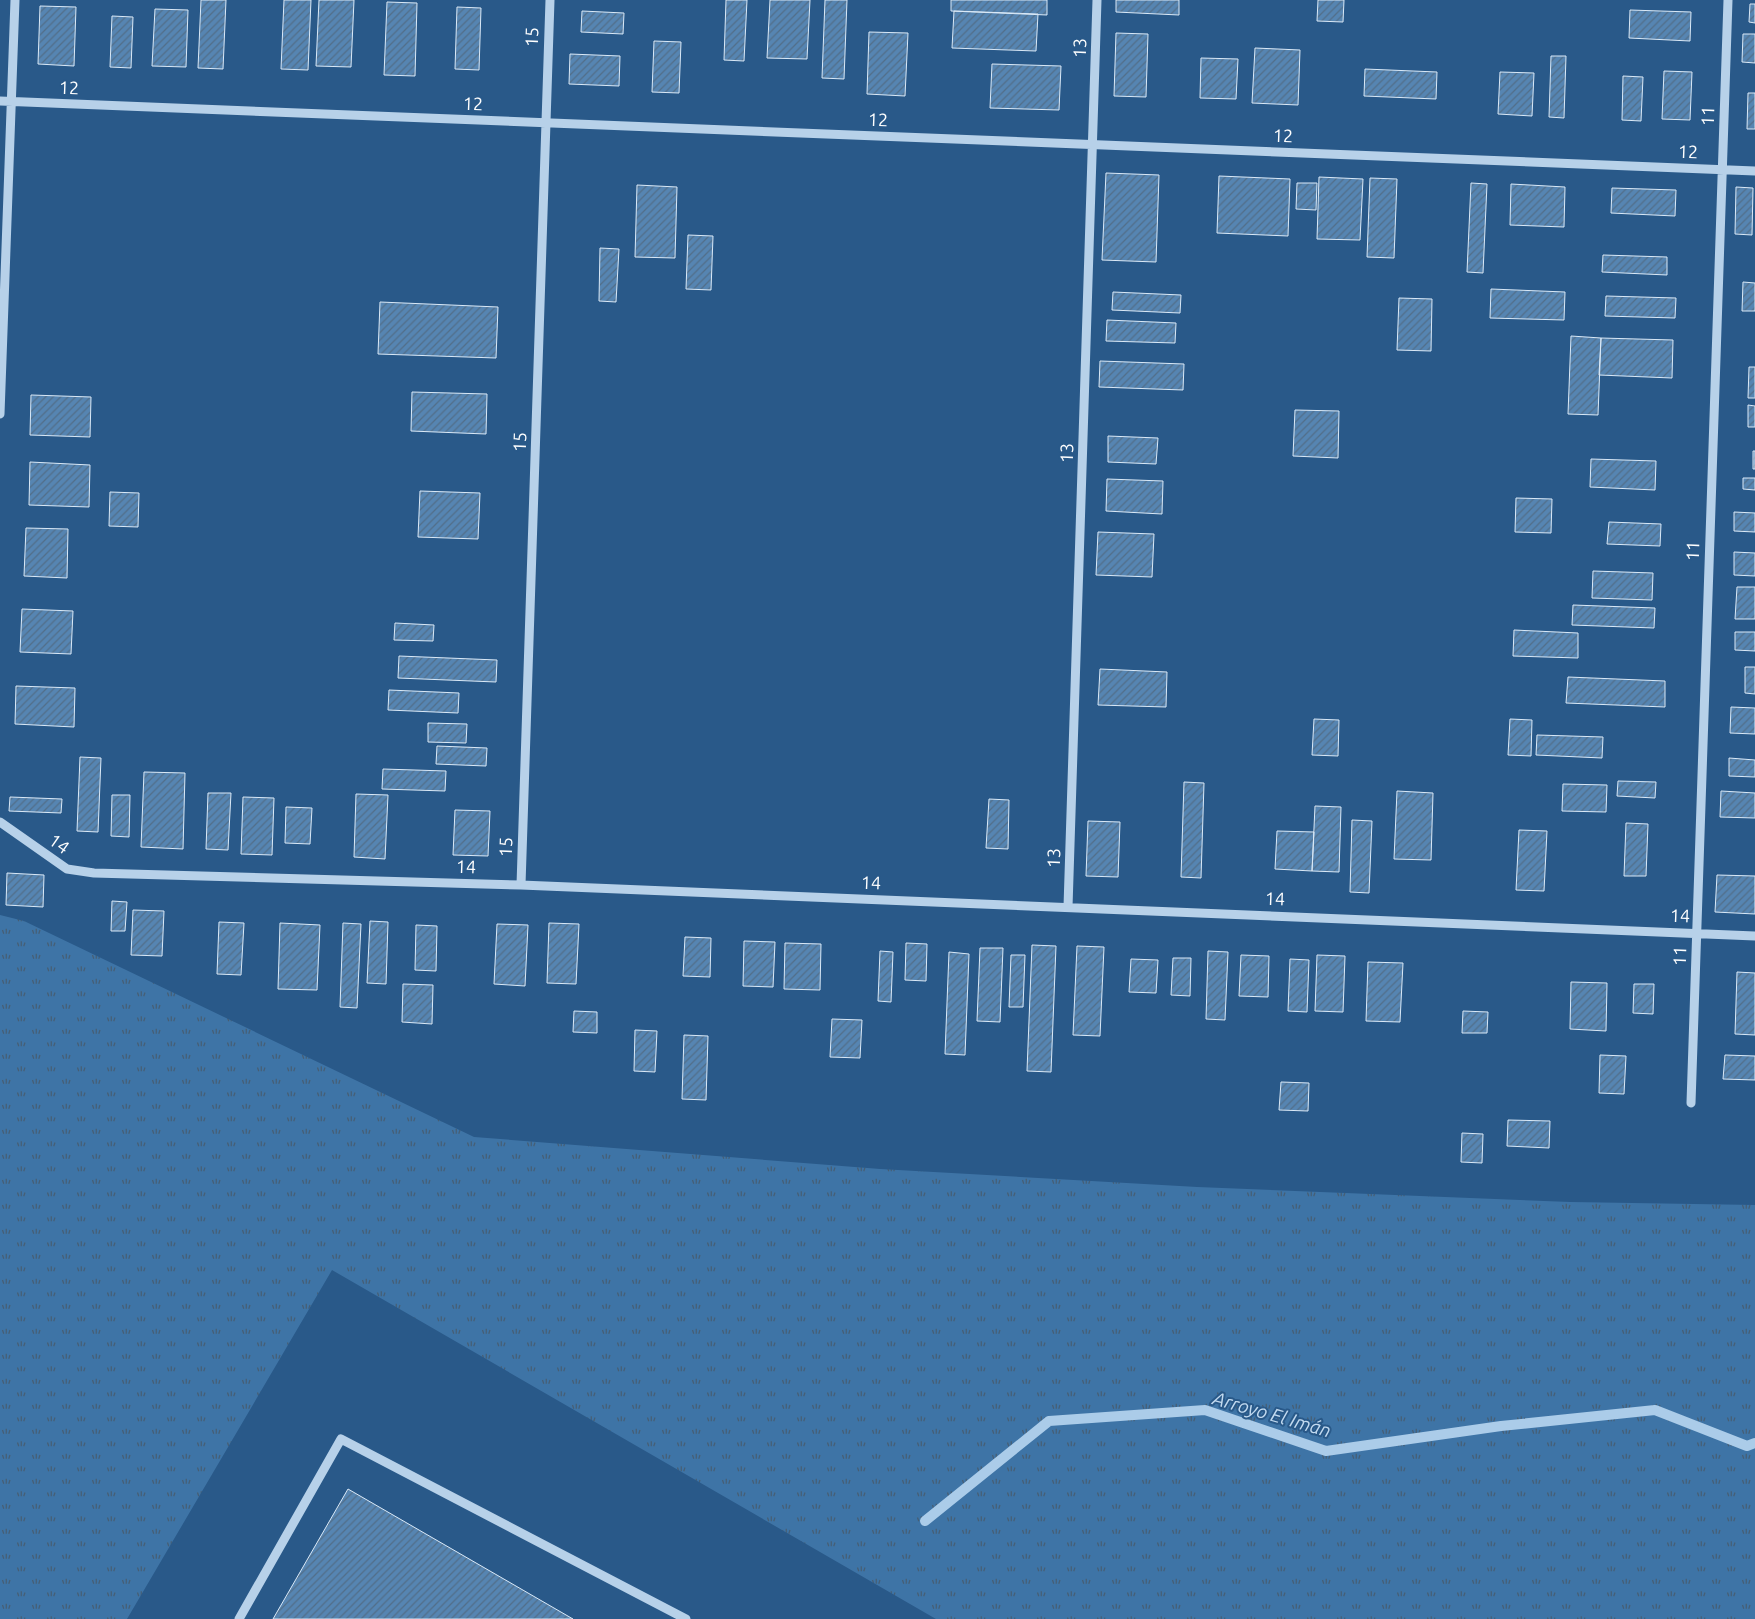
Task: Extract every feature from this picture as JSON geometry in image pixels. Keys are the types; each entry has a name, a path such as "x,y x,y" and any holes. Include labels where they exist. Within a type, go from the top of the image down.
{"street":[{"path":"0,414 13,102 15,0"},
{"name":"15","path":"521,885 550,0"},
{"name":"13","path":"1068,907 1097,0"},
{"name":"11","path":"1691,1103 1728,0"},
{"name":"12","path":"0,101 1755,171"},
{"name":"14","path":"0,822 67,869 94,873 521,885 1755,936"},
{"path":"239,1619 341,1439 686,1619"}],"green space":[{"path":"0,915 24,921 474,1137 880,1169 1197,1187 1570,1202 1755,1205 1755,1619 936,1619 332,1270 127,1619 0,1619"}],"building":[{"path":"201,0 226,0 223,69 198,68"},
{"path":"284,0 311,0 308,70 281,69"},
{"path":"319,0 354,0 351,67 316,66"},
{"path":"726,0 747,0 744,61 724,60"},
{"path":"770,0 810,0 807,59 767,58"},
{"path":"825,0 847,0 844,79 822,78"},
{"path":"951,0 1047,0 1047,15 951,11"},
{"path":"1116,0 1179,0 1179,15 1116,12"},
{"path":"1318,0 1344,0 1343,22 1317,21"},
{"path":"387,2 417,3 415,76 384,75"},
{"path":"1750,4 1755,4 1755,23 1749,22"},
{"path":"40,6 76,7 74,66 38,64"},
{"path":"457,7 481,8 479,70 455,69"},
{"path":"155,9 188,10 186,67 152,66"},
{"path":"1630,10 1691,12 1690,41 1629,38"},
{"path":"582,11 624,13 623,34 581,32"},
{"path":"954,11 1038,14 1036,51 952,48"},
{"path":"112,16 133,17 131,68 110,67"},
{"path":"869,32 908,33 905,96 867,94"},
{"path":"1116,33 1148,34 1146,97 1114,96"},
{"path":"1743,34 1755,34 1755,63 1742,62"},
{"path":"654,41 681,42 679,93 652,92"},
{"path":"1255,48 1300,50 1298,105 1252,103"},
{"path":"570,54 620,56 619,86 569,84"},
{"path":"1551,56 1566,56 1564,118 1549,117"},
{"path":"1201,58 1238,59 1236,99 1200,98"},
{"path":"992,64 1061,66 1059,110 990,108"},
{"path":"1365,69 1437,72 1436,99 1364,96"},
{"path":"1664,71 1692,72 1690,120 1662,119"},
{"path":"1500,72 1534,73 1532,116 1498,114"},
{"path":"1623,76 1643,77 1641,121 1622,120"},
{"path":"1748,93 1755,93 1755,129 1747,129"},
{"path":"1106,173 1159,175 1156,262 1102,260"},
{"path":"1219,176 1290,179 1288,236 1217,233"},
{"path":"1319,177 1363,179 1360,240 1317,239"},
{"path":"1370,178 1397,179 1394,258 1367,257"},
{"path":"1297,183 1317,183 1316,210 1296,209"},
{"path":"1471,183 1487,184 1483,273 1467,272"},
{"path":"1511,184 1565,187 1564,227 1510,225"},
{"path":"637,185 677,187 675,258 635,257"},
{"path":"1736,187 1753,188 1752,235 1735,234"},
{"path":"1612,188 1676,190 1675,216 1611,213"},
{"path":"688,235 713,236 711,290 686,289"},
{"path":"600,248 619,249 616,302 599,301"},
{"path":"1603,255 1667,257 1667,275 1602,272"},
{"path":"1743,282 1755,283 1755,311 1742,311"},
{"path":"1491,289 1565,292 1564,320 1490,318"},
{"path":"1113,292 1181,295 1180,313 1112,310"},
{"path":"1606,296 1676,298 1675,318 1605,316"},
{"path":"1399,298 1432,299 1431,351 1397,350"},
{"path":"380,302 498,307 496,358 378,354"},
{"path":"1107,320 1176,323 1175,343 1106,341"},
{"path":"1571,336 1601,338 1598,415 1568,414"},
{"path":"1601,338 1673,340 1672,378 1599,375"},
{"path":"1100,361 1184,364 1183,390 1099,387"},
{"path":"1749,367 1755,367 1755,398 1748,398"},
{"path":"412,392 487,394 486,434 411,431"},
{"path":"31,395 91,397 90,437 30,435"},
{"path":"1748,405 1755,406 1755,427 1748,427"},
{"path":"1295,410 1339,411 1338,458 1293,456"},
{"path":"1108,436 1158,438 1156,464 1108,462"},
{"path":"1753,451 1755,451 1755,469 1753,469"},
{"path":"1591,459 1656,461 1655,490 1590,487"},
{"path":"30,462 90,465 89,507 29,505"},
{"path":"1743,478 1755,478 1755,490 1743,489"},
{"path":"1107,479 1163,481 1162,514 1106,511"},
{"path":"420,491 480,493 478,539 418,537"},
{"path":"110,492 139,493 138,527 109,526"},
{"path":"1516,498 1552,499 1551,533 1515,532"},
{"path":"1734,512 1755,513 1755,532 1734,531"},
{"path":"1609,522 1661,524 1660,546 1607,544"},
{"path":"26,528 68,529 67,578 24,576"},
{"path":"1098,532 1154,534 1152,577 1096,575"},
{"path":"1734,552 1755,553 1755,576 1734,575"},
{"path":"1593,571 1653,573 1652,600 1592,598"},
{"path":"1737,587 1755,587 1755,619 1735,619"},
{"path":"1573,605 1655,608 1654,628 1572,625"},
{"path":"22,609 73,611 71,654 20,652"},
{"path":"395,623 434,625 433,641 394,640"},
{"path":"1514,630 1578,633 1578,658 1513,656"},
{"path":"1735,632 1755,632 1755,651 1735,650"},
{"path":"399,656 497,660 496,682 398,678"},
{"path":"1745,667 1755,667 1755,694 1745,693"},
{"path":"1100,669 1167,672 1166,707 1098,705"},
{"path":"1568,677 1665,681 1665,707 1566,703"},
{"path":"16,686 75,688 74,727 15,724"},
{"path":"389,690 459,693 458,713 388,710"},
{"path":"1731,707 1755,708 1755,734 1730,733"},
{"path":"1314,719 1339,720 1338,756 1312,755"},
{"path":"1510,719 1532,720 1531,756 1508,755"},
{"path":"428,723 467,724 466,743 428,742"},
{"path":"1537,735 1603,737 1602,758 1536,755"},
{"path":"437,746 487,748 486,766 436,764"},
{"path":"80,757 101,758 98,832 77,831"},
{"path":"1729,758 1755,760 1755,777 1729,776"},
{"path":"383,769 446,771 445,791 382,789"},
{"path":"144,772 185,773 183,849 141,847"},
{"path":"1618,781 1656,782 1655,798 1617,796"},
{"path":"1184,782 1204,783 1201,878 1181,877"},
{"path":"1563,784 1607,785 1606,812 1562,811"},
{"path":"1397,791 1433,793 1431,860 1394,859"},
{"path":"1721,791 1755,793 1755,818 1720,817"},
{"path":"208,793 231,793 228,850 206,849"},
{"path":"356,794 388,795 385,859 354,857"},
{"path":"112,795 130,795 129,837 111,836"},
{"path":"10,797 62,799 61,813 9,811"},
{"path":"243,797 274,798 272,855 241,854"},
{"path":"989,799 1009,800 1008,849 986,848"},
{"path":"1315,806 1341,807 1339,872 1312,871"},
{"path":"286,807 312,808 310,844 285,843"},
{"path":"455,810 490,811 488,856 453,855"},
{"path":"1352,820 1372,821 1369,893 1350,892"},
{"path":"1088,821 1120,822 1118,877 1086,876"},
{"path":"1626,823 1648,824 1646,876 1624,876"},
{"path":"1519,830 1547,831 1544,891 1516,890"},
{"path":"1277,831 1314,832 1312,871 1275,869"},
{"path":"7,873 44,875 43,907 6,905"},
{"path":"1717,875 1755,876 1755,914 1715,912"},
{"path":"112,901 127,902 125,931 111,931"},
{"path":"133,910 164,911 162,956 131,955"},
{"path":"370,921 388,922 386,984 367,983"},
{"path":"219,922 244,923 241,975 217,974"},
{"path":"280,923 320,925 317,990 278,989"},
{"path":"343,923 361,924 357,1008 340,1007"},
{"path":"549,923 579,924 576,984 547,983"},
{"path":"497,924 528,925 525,986 494,984"},
{"path":"416,925 437,926 436,971 415,970"},
{"path":"685,937 711,938 710,977 683,976"},
{"path":"744,941 775,942 773,987 743,986"},
{"path":"785,943 821,944 820,990 784,989"},
{"path":"906,943 927,944 926,981 905,980"},
{"path":"1032,945 1056,946 1051,1072 1027,1071"},
{"path":"1077,946 1104,947 1100,1036 1073,1035"},
{"path":"980,948 1003,948 1000,1022 977,1021"},
{"path":"880,951 893,952 891,1002 878,1001"},
{"path":"1208,951 1228,952 1225,1020 1206,1019"},
{"path":"949,952 969,954 965,1055 945,1054"},
{"path":"1011,955 1025,955 1023,1007 1009,1007"},
{"path":"1241,955 1269,956 1268,997 1239,996"},
{"path":"1317,955 1345,956 1343,1012 1315,1011"},
{"path":"1173,958 1191,958 1190,996 1171,995"},
{"path":"1131,959 1158,960 1156,993 1129,992"},
{"path":"1290,959 1309,960 1307,1012 1288,1011"},
{"path":"1368,962 1403,963 1400,1022 1366,1021"},
{"path":"1737,972 1755,973 1755,1035 1735,1034"},
{"path":"1571,982 1607,983 1606,1031 1570,1029"},
{"path":"403,984 433,985 432,1024 402,1022"},
{"path":"1634,984 1654,984 1653,1014 1633,1013"},
{"path":"574,1011 597,1012 597,1033 573,1032"},
{"path":"1463,1011 1488,1012 1487,1033 1462,1033"},
{"path":"832,1019 862,1020 860,1058 830,1057"},
{"path":"635,1030 657,1031 655,1072 634,1071"},
{"path":"684,1035 708,1036 706,1100 682,1099"},
{"path":"1600,1055 1626,1056 1624,1094 1599,1093"},
{"path":"1725,1055 1755,1056 1755,1080 1723,1079"},
{"path":"1281,1082 1309,1083 1308,1111 1279,1110"},
{"path":"1508,1120 1550,1121 1549,1148 1507,1146"},
{"path":"1462,1133 1483,1134 1482,1163 1461,1162"},
{"path":"348,1489 573,1619 273,1619"}],"waterway":[{"name":"Arroyo El Imán","path":"925,1521 1049,1421 1205,1410 1326,1451 1501,1426 1655,1410 1747,1446 1755,1443"}]}
